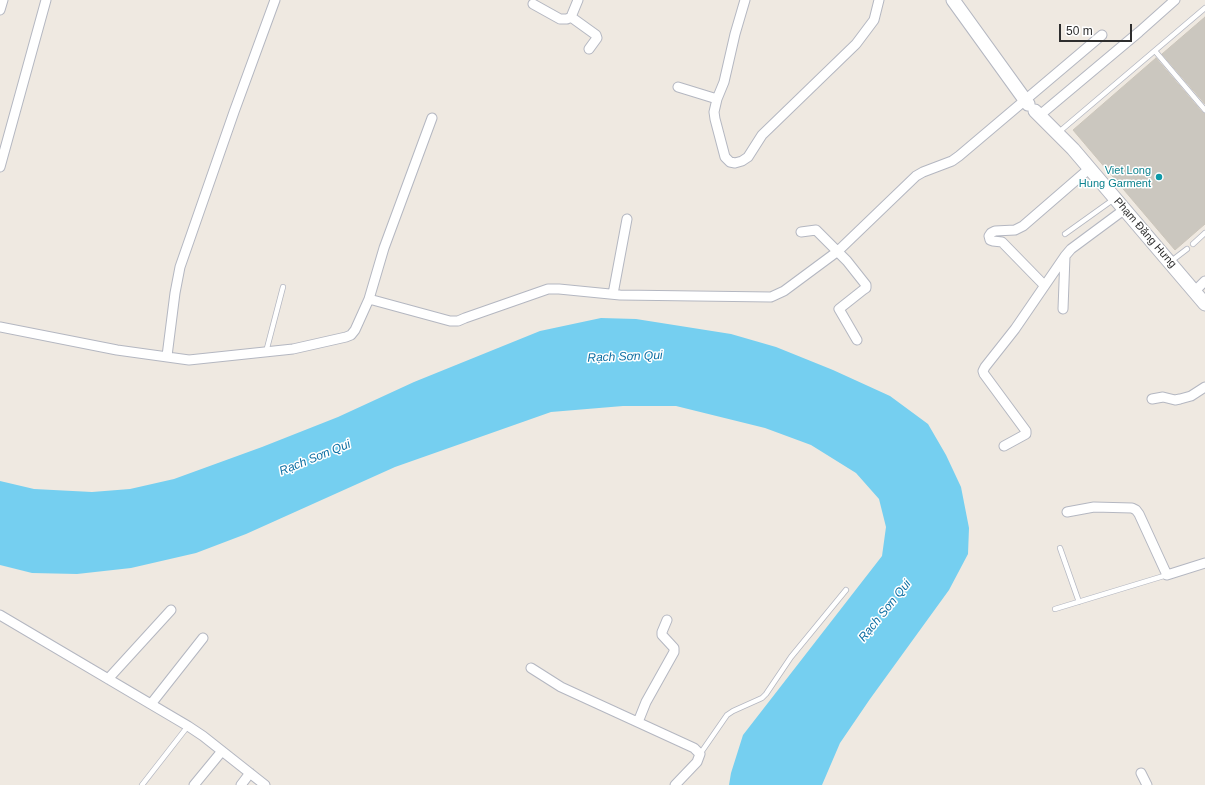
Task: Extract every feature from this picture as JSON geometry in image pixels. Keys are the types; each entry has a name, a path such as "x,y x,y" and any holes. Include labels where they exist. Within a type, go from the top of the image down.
{"street":[{"path":"0,10 3,0"},
{"path":"0,167 46,0"},
{"path":"167,356 180,267 275,0"},
{"path":"572,17 578,0"},
{"path":"745,0 735,34 724,82 717,99 714,112 725,157 730,162 735,163 748,157 762,135 856,44 874,20 879,0"},
{"name":"Phạm Đăng Hưng","path":"953,0 1032,108 1090,168 1205,304"},
{"path":"369,299 450,321 458,320 548,289 613,294 771,297 784,291 842,256 916,176 952,161 1032,108 1139,32 1175,0"},
{"path":"533,4 560,19 572,17"},
{"path":"572,17 596,35 596,38 588,49"},
{"path":"1032,108 1102,35"},
{"path":"678,87 717,99"},
{"path":"0,327 117,350 189,360 293,349 351,335 355,330 369,299 384,248 432,118"},
{"path":"1044,285 1002,242 990,240 989,236 995,231 1015,230 1023,226 1090,168"},
{"path":"1004,446 1026,434 1026,431 984,374 984,367 1015,329 1065,256 1125,209"},
{"path":"613,294 627,219"},
{"path":"801,232 816,230 842,256 866,285 866,288 840,309 857,340"},
{"path":"1063,309 1065,256"},
{"path":"1195,291 1205,281"},
{"path":"1152,399 1163,397 1180,400 1191,396 1205,387"},
{"path":"1067,512 1101,507 1132,508 1139,514 1167,575 1205,563"},
{"path":"108,679 171,610"},
{"path":"0,615 188,726 265,785"},
{"path":"638,722 646,702 674,652 674,648 662,635 667,620"},
{"path":"151,704 203,638"},
{"path":"531,668 561,686 694,748 700,754 697,762 675,785"},
{"path":"194,785 222,751"},
{"path":"241,785 250,773"},
{"path":"1142,773 1147,785"}],"lane":[{"path":"1057,133 1205,8"},
{"path":"1155,50 1205,110"},
{"path":"1065,234 1116,198"},
{"path":"1193,244 1205,233"},
{"path":"1170,262 1187,249"},
{"path":"266,352 283,287"},
{"path":"1060,548 1080,602"},
{"path":"1055,609 1167,575"},
{"path":"700,754 727,715 762,698 766,694 792,657 846,590"},
{"path":"142,785 188,726"}],"water":[{"name":"Rạch Sơn Qui","path":"601,318 636,319 731,334 776,347 833,370 890,396 928,424 946,455 961,487 969,528 968,554 949,590 840,743 822,785 729,785 731,773 743,735 882,556 886,527 879,499 856,473 811,445 765,428 676,406 623,406 551,412 395,467 246,534 196,553 131,568 77,574 32,573 0,565 0,481 34,489 92,492 130,489 174,479 338,417 414,382 540,331"}],"building":[{"path":"1205,17 1205,104 1162,54"},
{"name":"Viet Long Hung Garment","path":"1156,58 1205,114 1205,224 1175,250 1073,130"}],"place":[{"name":"Viet Long Hung Garment","path":"1159,177"}]}
